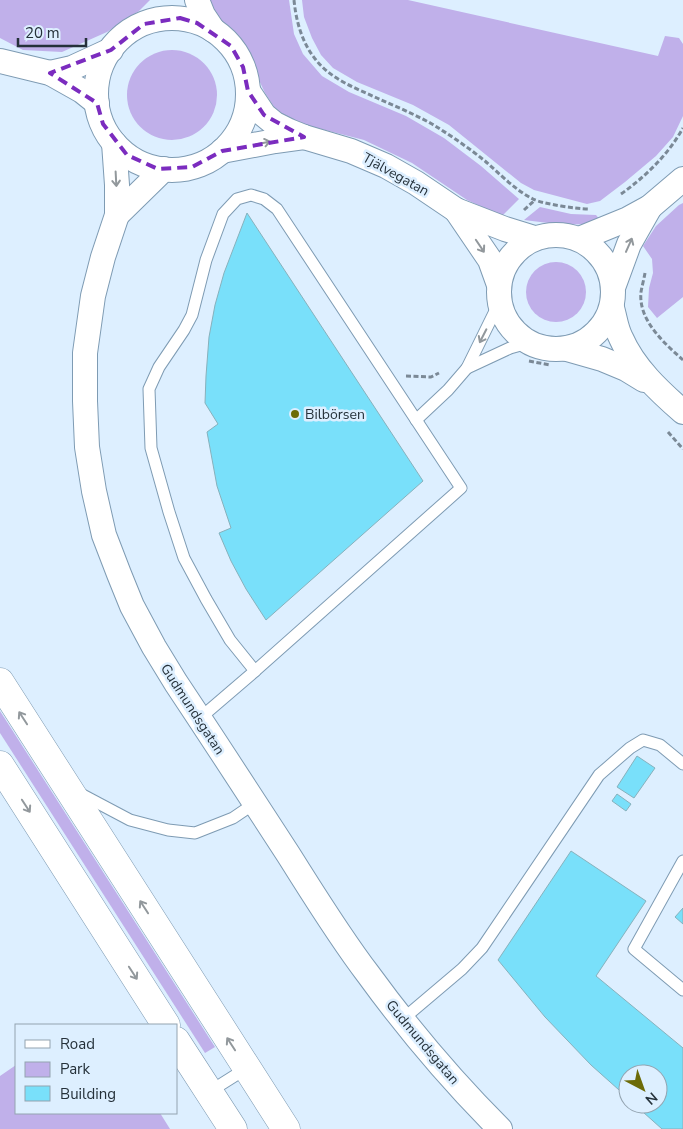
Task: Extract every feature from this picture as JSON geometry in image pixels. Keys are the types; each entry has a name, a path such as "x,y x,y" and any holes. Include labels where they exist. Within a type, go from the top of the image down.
{"highway":[{"path":"0,682 286,1129"},
{"path":"0,765 165,1024"},
{"path":"178,1044 233,1129"}],"street":[{"path":"144,24 166,0"},
{"path":"197,0 203,15 214,30 231,46 243,67 248,91 247,108 242,124 234,139 222,151 208,161 192,167 175,170 158,169 142,164 127,155 114,143 102,124 97,103 97,84 102,66 111,50 120,39 132,30 144,24 162,19 180,18 214,30"},
{"path":"50,73 72,68 111,50"},
{"path":"0,60 50,73 82,91 97,103"},
{"name":"Tjälvegatan","path":"248,91 264,115 275,124 304,137 351,151 386,166 416,183 456,210 534,238"},
{"name":"Tjälvegatan","path":"222,151 304,137"},
{"name":"Gudmundsgatan","path":"114,143 117,215 93,296 85,353 85,401 87,447 94,491 104,534 119,574 132,606 154,647 366,973 438,1062 500,1129"},
{"name":"Gudmundsgatan","path":"117,215 164,169"},
{"path":"580,239 628,219 650,207 683,179"},
{"path":"561,357 587,341 603,327 629,244 650,207"},
{"name":"Tjälvegatan","path":"456,210 490,260 499,294"},
{"path":"652,385 621,340 608,266 596,250 580,239 564,234 549,234 534,238 517,249 505,266 499,294 505,319 515,332 525,352 547,349 561,357 602,359 626,369 652,385 683,412"}],"lane":[{"path":"200,719 255,671 461,488 277,209 264,199 252,195 236,199 223,214 209,250 192,315 159,367 149,389 152,448 169,512 184,558 230,640 255,671"},
{"path":"416,420 448,390 467,368 499,294"},
{"path":"467,368 502,351 525,352"},
{"path":"403,1020 462,969 482,948 599,775 630,748 643,740 660,745 683,764"},
{"path":"66,786 130,820 168,830 195,833 233,818 255,803"},
{"path":"683,861 634,949 683,990"},
{"path":"209,1092 247,1068"}],"path":[{"path":"294,0 299,29 306,45 316,61 329,73 341,81 433,125 483,160 521,192 535,200 584,209 600,209 613,225"},
{"path":"614,199 660,160 675,143 683,128"},
{"path":"629,244 643,259 646,269 641,293 645,318 666,344 683,360"},
{"path":"525,352 561,357"},
{"path":"387,376 414,375 431,377 441,372"},
{"path":"665,428 683,449"}],"highlighted area":[{"path":"180,18 197,23 231,46 243,67 248,91 264,115 304,137 222,151 192,167 158,169 127,155 103,124 97,103 50,73 111,50 144,24"}],"green space":[{"path":"0,0 150,0 139,11 107,32 62,52 23,50 0,38"},
{"path":"209,0 289,0 294,34 303,54 322,76 349,92 406,116 444,138 481,166 519,199 503,215 491,211 467,200 412,163 364,140 290,121 276,110 265,93 243,46 217,17"},
{"path":"302,0 408,0 658,56 665,36 679,38 683,44 683,116 673,137 656,156 600,201 587,204 534,190 521,183 449,125 413,105 357,82 333,68 321,55 312,38 304,17"},
{"path":"172,50 189,53 204,63 214,78 217,95 214,112 204,127 189,137 172,140 155,137 140,127 130,112 127,95 130,78 140,63 155,53"},
{"path":"683,203 683,297 657,318 648,307 649,288 653,273 652,259 643,246 656,226"},
{"path":"540,207 571,214 596,215 601,221 573,225 524,220"},
{"path":"556,262 573,267 581,275 586,292 581,309 573,317 556,322 539,317 531,309 526,292 531,275 539,267"},
{"path":"0,711 215,1047 205,1053 0,733"},
{"path":"15,1066 15,1114 161,1114 170,1129 0,1129 0,1076"}],"building":[{"name":"Bilbörsen","path":"247,213 423,481 266,620 246,589 219,533 231,528 217,486 207,432 218,424 205,403 209,337 215,305 224,273"},
{"path":"637,756 655,768 634,798 617,787"},
{"path":"617,794 631,804 626,811 612,801"},
{"path":"571,851 646,901 596,976 683,1048 683,1129 662,1129 645,1114 668,1114 668,1064 618,1064 618,1089 591,1065 545,1017 498,960"},
{"path":"683,908 683,924 675,917"}],"place":[{"name":"Bilbörsen","path":"295,414"}]}
